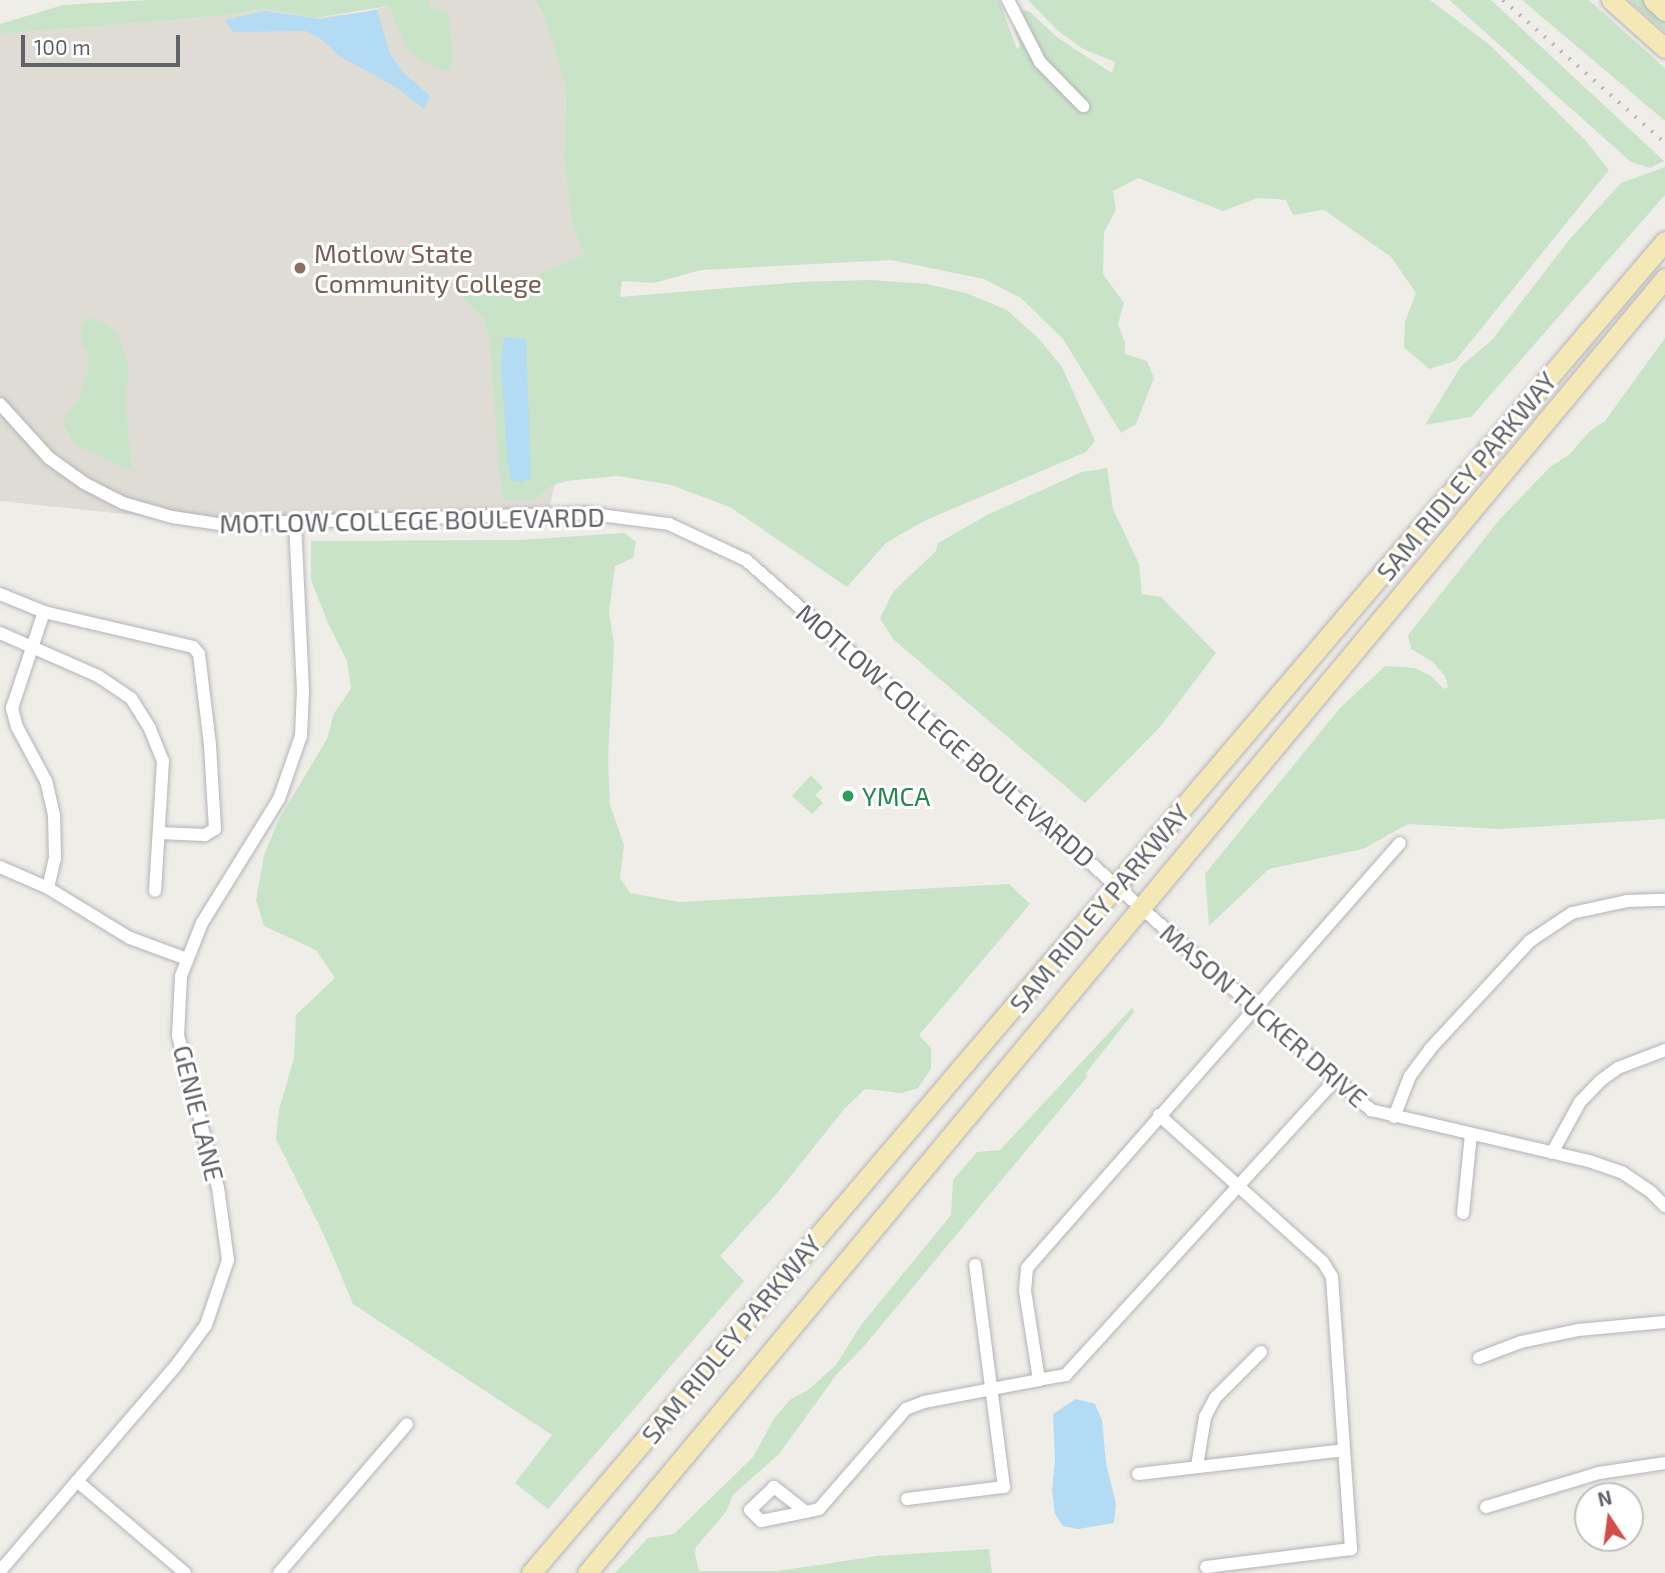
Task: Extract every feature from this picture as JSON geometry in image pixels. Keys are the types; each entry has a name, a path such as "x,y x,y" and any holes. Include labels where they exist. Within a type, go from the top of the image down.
{"main road":[{"path":"1611,0 1665,48"},
{"path":"1653,0 1665,11"},
{"name":"SAM RIDLEY PARKWAY","path":"531,1573 1665,242"},
{"name":"SAM RIDLEY PARKWAY","path":"587,1573 1665,278"}],"street":[{"path":"1008,0 1040,62 1083,106"},
{"name":"MOTLOW COLLEGE BOULEVARDD","path":"0,404 49,458 84,483 123,503 172,517 219,524 585,513 669,524 746,560 1142,908"},
{"name":"GENIE LANE","path":"1,1567 175,1367 206,1325 228,1260 218,1188 178,1036 181,976 202,923 279,799 301,736 303,691 295,522"},
{"path":"0,594 44,612 194,647 199,654 210,745 215,829 205,835 159,833"},
{"path":"44,612 12,708 17,727 46,781 54,815 55,858 47,888"},
{"path":"0,633 98,676 131,698 150,729 163,761 155,891"},
{"path":"1039,1380 1025,1291 1027,1268 1253,1007 1400,843"},
{"path":"0,867 47,888 130,938 187,959"},
{"path":"1394,1117 1410,1076 1430,1049 1530,941 1572,913 1627,901 1665,900"},
{"name":"MASON TUCKER DRIVE","path":"1142,908 1371,1110 1552,1153 1623,1173 1651,1192 1665,1206"},
{"path":"1552,1153 1580,1102 1600,1081 1618,1068 1665,1050"},
{"path":"806,1512 818,1509 906,1409 924,1402 1066,1376 1336,1079"},
{"path":"1159,1115 1323,1262 1332,1277 1351,1549 1206,1567"},
{"path":"1463,1213 1471,1135"},
{"path":"907,1499 1004,1487 975,1265"},
{"path":"1479,1358 1521,1342 1577,1330 1665,1321"},
{"path":"1197,1466 1205,1417 1215,1398 1261,1353"},
{"path":"279,1573 407,1424"},
{"path":"1138,1474 1344,1450"},
{"path":"1486,1507 1599,1474 1665,1463"},
{"path":"78,1481 185,1573"}],"shaded area":[{"name":"Motlow State Community College","path":"416,0 535,0 545,19 566,90 564,160 572,223 584,255 557,474 548,514 219,524 0,501 0,34 224,16 265,9 315,18 363,12"}],"green space":[{"path":"149,0 430,0 428,7 448,12 453,58 449,72 429,65 407,50 389,6 315,18 265,9 224,16 0,34 0,24 63,5"},
{"path":"535,0 999,0 1017,49 1020,46 1007,5 1030,12 1058,38 1112,73 1115,62 1083,49 1057,30 1028,0 1430,0 1490,45 1585,140 1609,170 1455,361 1429,369 1404,347 1405,322 1416,293 1391,257 1324,210 1293,215 1286,200 1258,198 1223,211 1138,178 1113,191 1116,210 1104,232 1103,274 1124,303 1118,324 1125,343 1125,354 1147,361 1154,378 1136,424 1121,433 1063,339 1021,298 984,279 891,260 701,270 654,283 622,281 620,297 800,282 871,280 927,284 966,293 1007,310 1039,339 1062,367 1095,441 1086,452 924,521 886,543 847,587 730,507 671,485 618,476 566,481 550,486 535,500 504,500 499,471 490,341 483,317 457,293 470,287 535,281 541,273 584,255 572,223 564,160 566,90 545,19"},
{"path":"1449,0 1491,0 1664,161 1650,168 1631,162"},
{"path":"1522,0 1589,0 1665,68 1665,121"},
{"path":"1629,0 1644,0 1665,19 1665,32"},
{"path":"1665,167 1665,195 1471,417 1425,425 1461,366 1492,340 1569,240 1621,183"},
{"path":"89,317 107,325 119,336 128,366 126,408 132,471 74,444 62,421 78,400 89,368 87,351 81,341 81,325"},
{"path":"1665,338 1665,819 1499,829 1408,824 1363,849 1269,869 1209,926 1205,874 1340,708 1385,666 1415,668 1431,676 1444,689 1448,687 1445,676 1433,662 1411,649 1408,635 1500,519 1550,467 1569,455 1590,431 1605,421"},
{"path":"1107,468 1113,509 1139,564 1142,594 1161,597 1216,653 1160,727 1085,803 893,639 880,618 893,592 936,551 938,543 987,515 1082,472"},
{"path":"624,533 636,542 633,558 615,566 609,611 614,645 608,759 610,805 624,845 620,878 630,893 680,902 1009,884 1030,904 919,1035 931,1048 931,1069 918,1088 902,1093 865,1089 845,1108 778,1192 720,1256 744,1281 548,1509 515,1483 552,1435 353,1304 324,1235 276,1139 279,1110 294,1058 296,1015 335,978 316,950 264,926 256,900 264,855 279,819 327,739 334,713 351,689 347,661 311,580 311,541 519,540"},
{"path":"811,775 823,788 815,795 823,803 812,814 792,796"},
{"path":"1132,1008 1134,1012 1086,1073 1087,1077 865,1345 837,1374 779,1454 733,1495 726,1512 696,1547 695,1554 699,1571 778,1571 877,1556 989,1549 992,1573 615,1573 648,1538 674,1534 753,1457 775,1417 791,1399 808,1390 836,1365 861,1325 951,1215 953,1180 977,1152 1000,1150"}],"water":[{"path":"377,10 390,54 403,72 430,96 424,109 394,86 341,57 321,39 305,31 233,32 225,20 265,11 321,19"},
{"path":"504,337 526,339 531,478 522,482 511,480 507,458 501,364"},
{"path":"1076,1399 1095,1404 1102,1420 1106,1463 1116,1504 1114,1523 1078,1529 1063,1526 1055,1514 1052,1490 1055,1460 1053,1414"}],"railway":[{"path":"1503,0 1665,143"}],"place":[{"name":"Motlow State Community College","path":"300,268"},
{"name":"YMCA","path":"848,796"}]}
